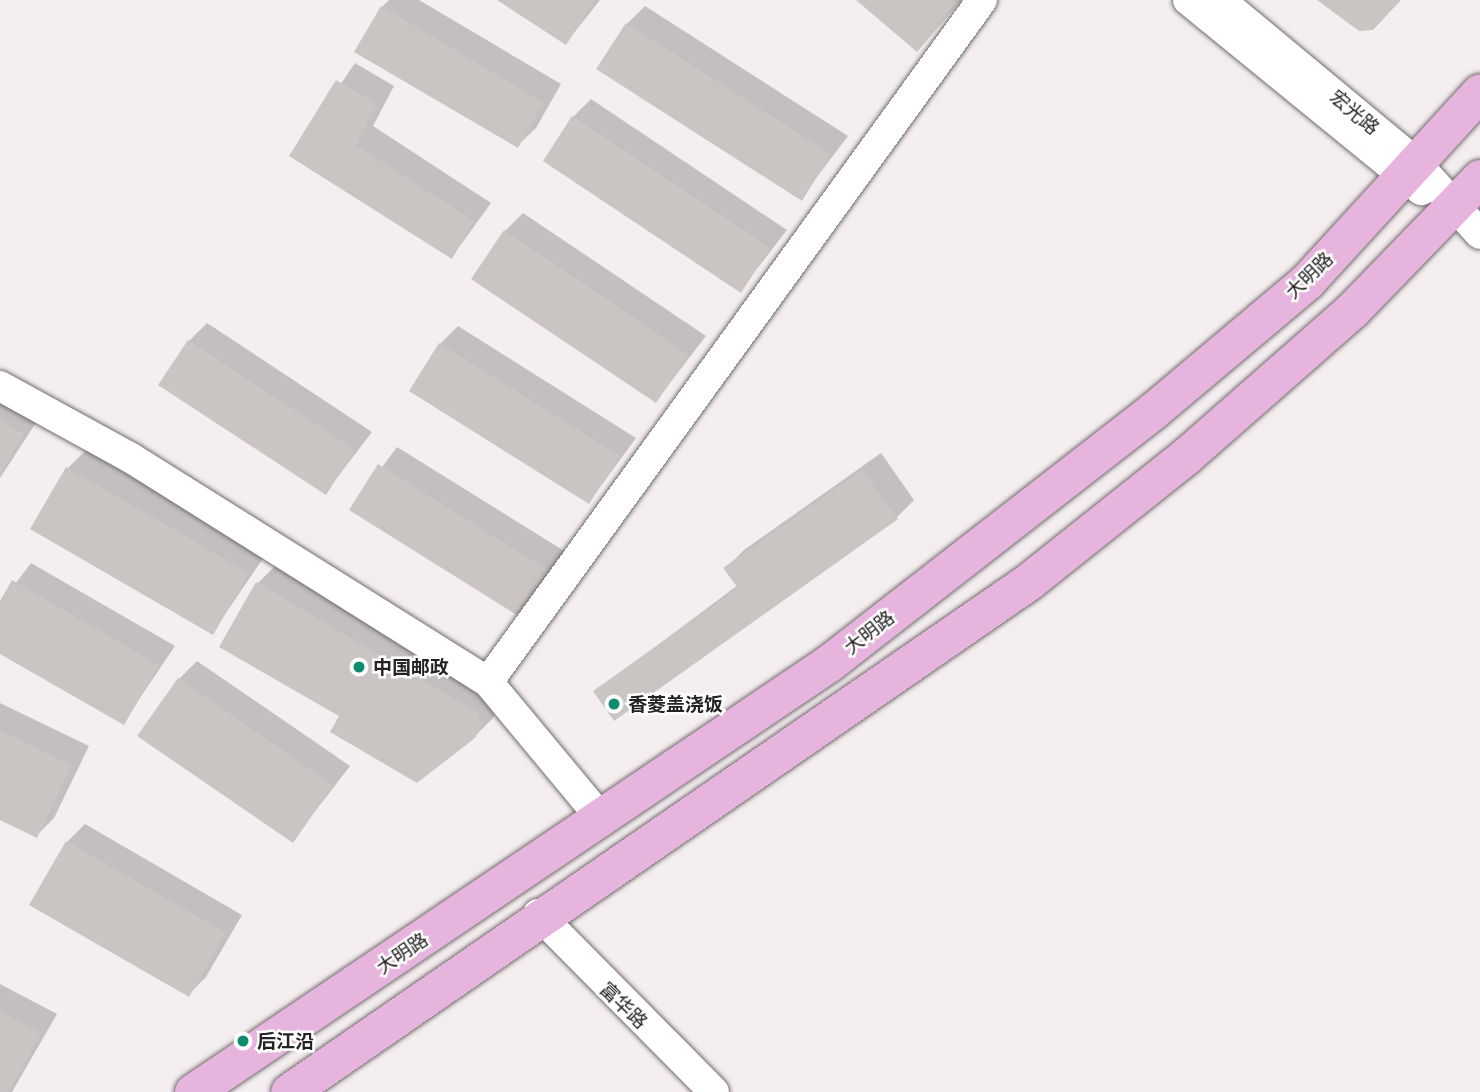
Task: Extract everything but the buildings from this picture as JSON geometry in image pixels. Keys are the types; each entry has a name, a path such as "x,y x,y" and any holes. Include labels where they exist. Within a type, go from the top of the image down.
{"main road":[{"name":"大明路","path":"193,1092 829,663 1154,410 1307,281 1480,92"},
{"path":"289,1092 538,914 1028,582 1186,456 1352,310 1480,178"}],"street":[{"path":"488,682 982,0"},
{"name":"宏光路","path":"1188,0 1408,170"},
{"name":"宏光路","path":"1220,0 1480,234"},
{"path":"0,386 131,458 488,682 601,818"},
{"name":"富华路","path":"538,914 714,1092"}],"place":[{"name":"中国邮政","path":"359,667"},
{"name":"香菱盖浇饭","path":"614,704"},
{"name":"后江沿","path":"243,1041"}]}
